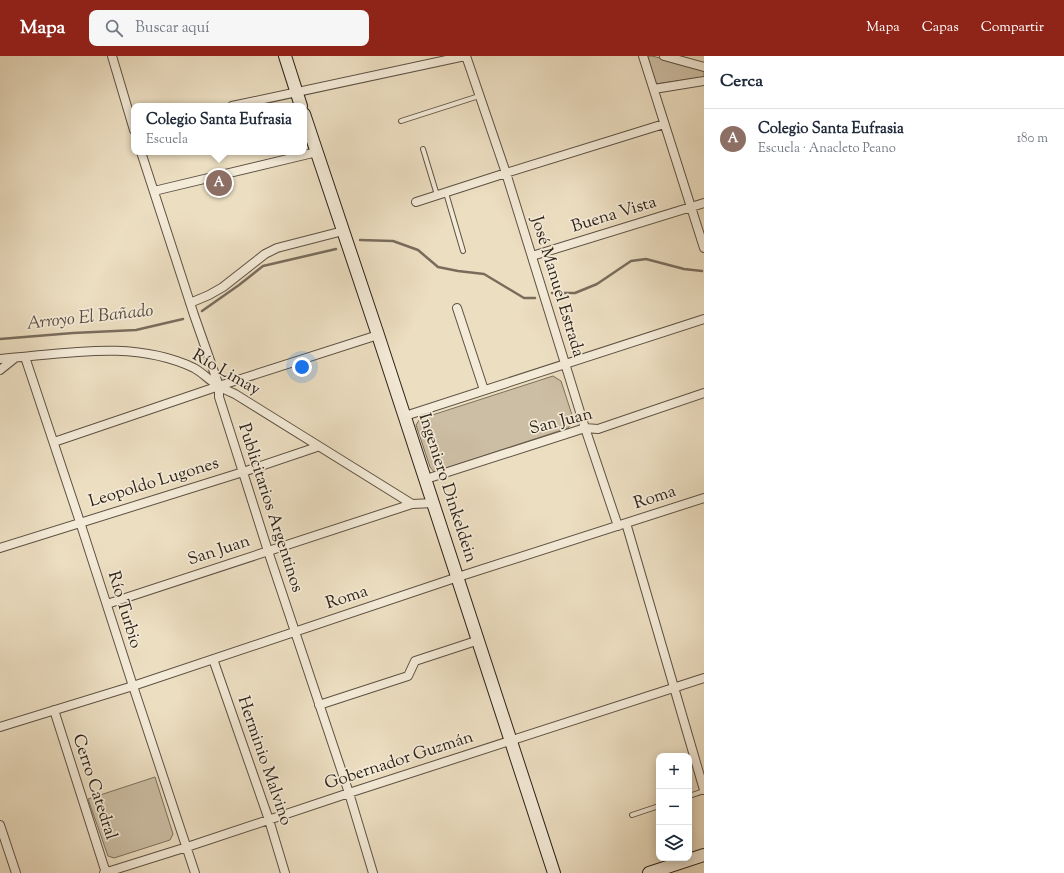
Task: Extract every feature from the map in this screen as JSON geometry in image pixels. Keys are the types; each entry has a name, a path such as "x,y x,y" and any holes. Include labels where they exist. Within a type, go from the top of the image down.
{"main road":[{"path":"285,56 300,103"},
{"name":"Ingeniero Dinkeldein","path":"307,123 434,503 554,873"},
{"path":"649,873 704,855"}],"street":[{"path":"112,56 131,118"},
{"path":"246,103 466,56"},
{"name":"José Manuel Estrada","path":"466,56 506,173 585,428 622,525 704,791"},
{"path":"643,56 704,248"},
{"path":"664,56 704,67"},
{"path":"654,89 704,81"},
{"path":"416,202 664,124"},
{"path":"307,154 317,152"},
{"name":"Publicitarios Argentinos","path":"142,155 190,303 219,386 218,397 373,873"},
{"path":"154,191 304,155"},
{"name":"Buena Vista","path":"532,256 704,203"},
{"path":"190,303 223,287 265,254 277,248 344,231"},
{"path":"458,308 484,390"},
{"path":"405,416 704,319"},
{"path":"54,442 219,386 378,335"},
{"name":"Río Limay","path":"0,359 78,351 132,351 165,357 196,369 219,386 235,394 412,504"},
{"path":"0,370 16,357"},
{"name":"Río Turbio","path":"25,357 107,604 132,686 195,873"},
{"name":"San Juan","path":"426,479 585,428 598,429 704,393"},
{"name":"Leopoldo Lugones","path":"0,548 243,472 317,446"},
{"name":"Roma","path":"0,727 132,686 704,498"},
{"name":"San Juan","path":"107,604 412,504 434,503"},
{"path":"319,705 408,676 415,661 478,640"},
{"name":"Herminio Malvino","path":"213,659 269,820 285,873"},
{"name":"Gobernador Guzmán","path":"105,873 704,678"},
{"name":"Cerro Catedral","path":"54,710 105,873"},
{"path":"0,825 16,873"}],"lane":[{"path":"401,121 480,96"},
{"path":"423,149 437,195"},
{"path":"446,193 463,251"},
{"path":"692,795 704,791"},
{"path":"632,815 656,807"}],"shaded area":[{"path":"647,56 704,70 704,77 656,84"},
{"path":"553,376 561,381 574,421 568,428 434,472 430,467 416,425 420,419"},
{"path":"155,777 173,834 170,840 114,858 108,856 88,799"}],"waterway":[{"name":"Arroyo El Bañado","path":"360,240 393,241 418,250 438,267 484,274 524,298 535,298"},
{"name":"Arroyo El Bañado","path":"202,311 263,266 336,249"},
{"name":"Arroyo El Bañado","path":"552,293 575,293 597,284 631,261 646,259 684,269 702,271"},
{"name":"Arroyo El Bañado","path":"0,339 136,330 183,319"}],"place":[{"name":"Colegio Santa Eufrasia","path":"219,183"}]}
